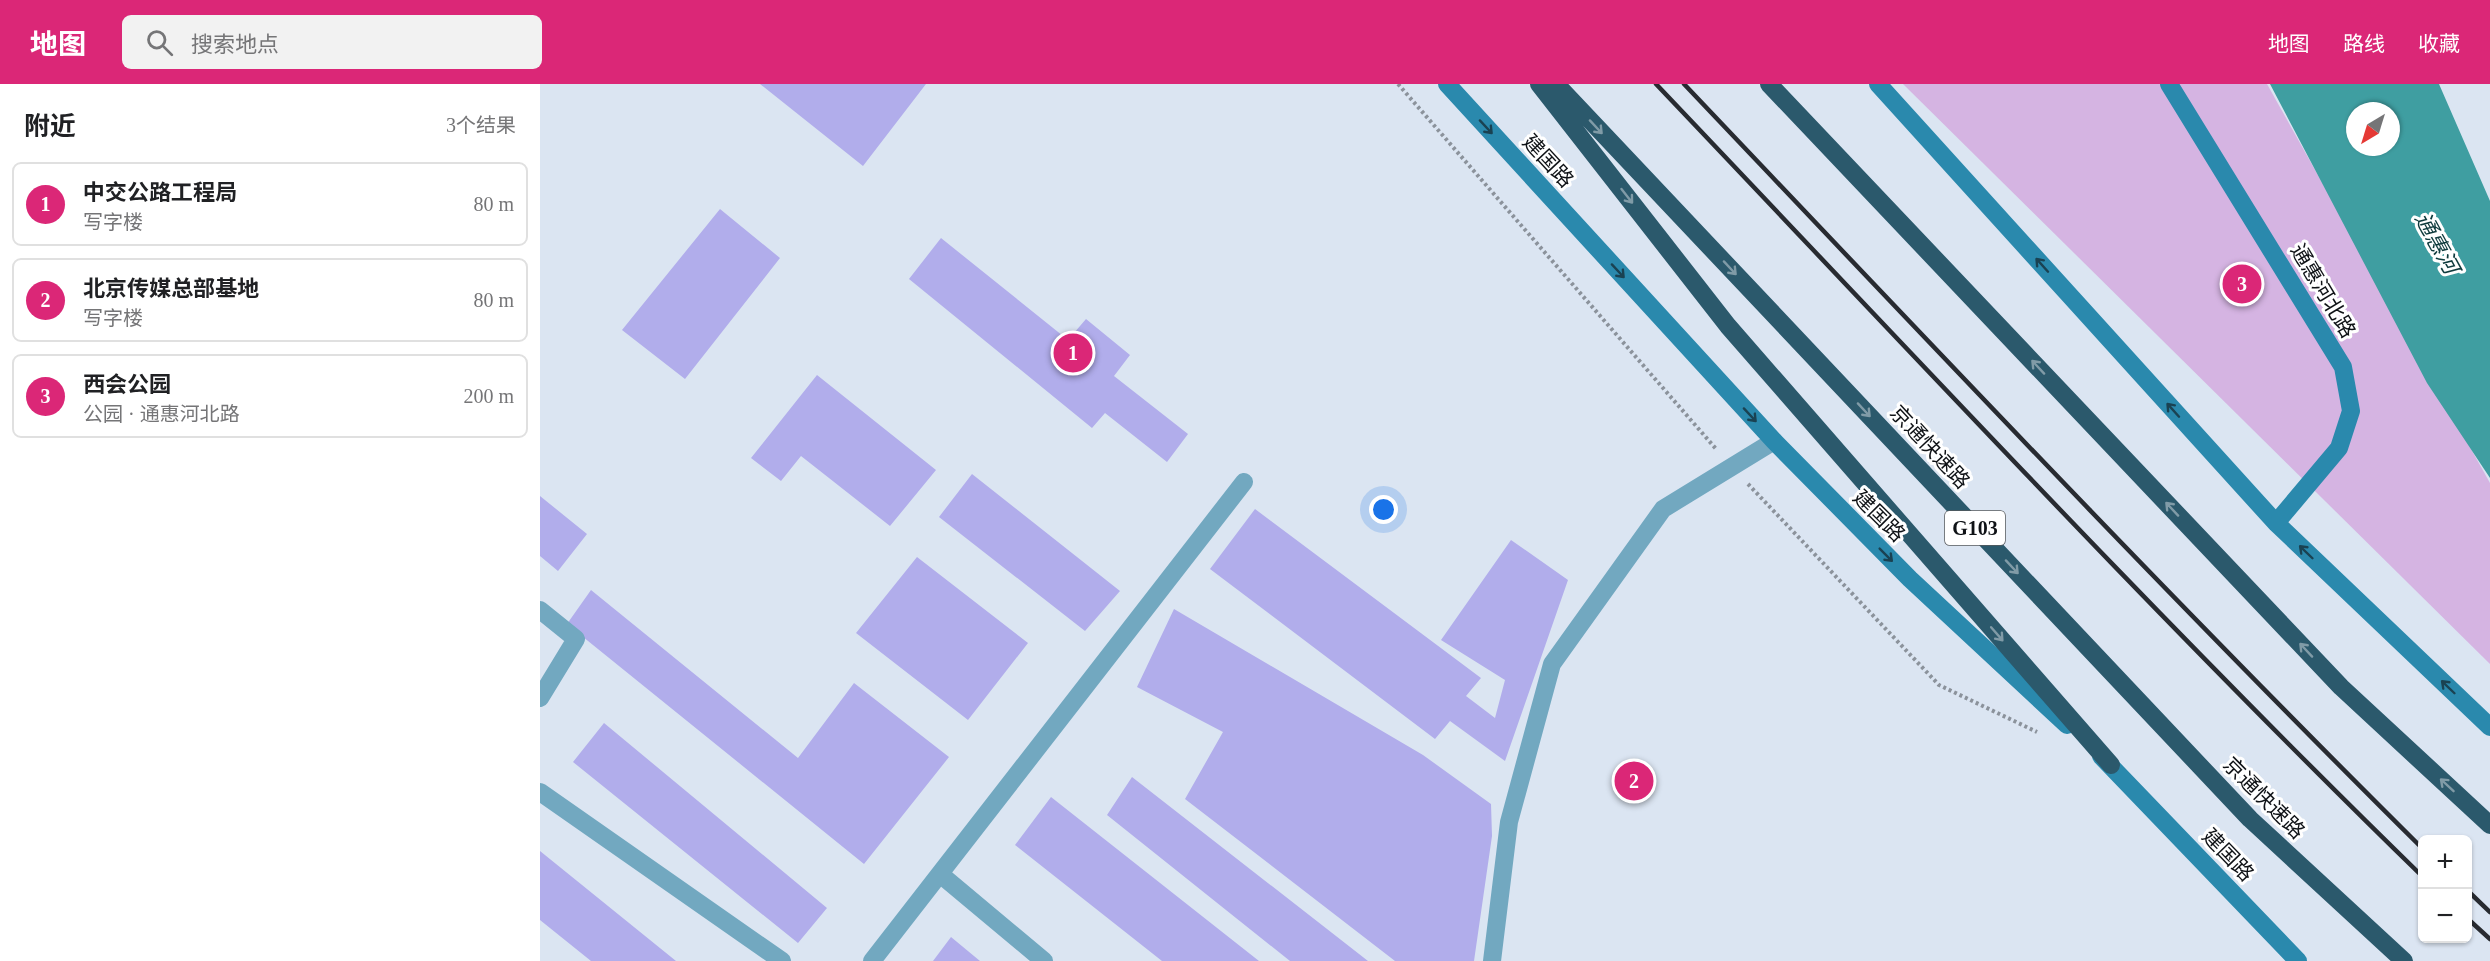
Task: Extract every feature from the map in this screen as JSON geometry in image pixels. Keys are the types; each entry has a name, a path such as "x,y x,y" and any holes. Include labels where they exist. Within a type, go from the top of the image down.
{"highway":[{"path":"1539,84 1728,326 2111,765"},
{"name":"京通快速路","path":"1556,84 2250,819 2404,961"},
{"path":"1769,84 2341,687 2490,825"}],"main road":[{"name":"建国路","path":"1447,84 1774,441 1910,579 2111,765 2298,961"},
{"path":"1878,84 2276,523 2490,727"},
{"name":"通惠河北路","path":"2169,84 2343,367 2351,411 2339,448 2276,523"}],"street":[{"path":"1492,961 1509,822 1552,664 1663,509 1774,441"},
{"path":"872,961 1244,482"},
{"path":"540,610 576,639 540,698"},
{"path":"540,792 782,961"},
{"path":"940,874 1044,961"}],"shaded area":[{"path":"1903,84 2267,84 2490,483 2490,664"}],"water":[{"name":"通惠河","path":"2270,84 2439,84 2490,201 2490,478 2427,383"}],"building":[{"path":"760,84 926,84 863,166"},
{"path":"720,209 780,258 685,379 622,330"},
{"path":"941,238 1068,340 1086,319 1130,355 1114,376 1188,434 1167,462 1105,413 1092,428 909,279"},
{"path":"817,375 936,470 890,526 801,456 781,481 751,458"},
{"path":"972,474 1120,591 1085,631 939,517"},
{"path":"540,496 587,534 558,571 540,556"},
{"path":"1255,509 1481,678 1466,696 1495,718 1505,680 1441,640 1511,540 1568,580 1505,761 1450,721 1435,739 1210,569"},
{"path":"917,557 1028,643 968,720 856,633"},
{"path":"591,590 798,758 854,683 949,757 864,864 567,624"},
{"path":"1174,609 1423,755 1491,804 1492,836 1474,961 1395,961 1185,799 1223,732 1137,687"},
{"path":"604,723 827,908 798,943 573,762"},
{"path":"1132,777 1368,961 1290,961 1107,815"},
{"path":"1051,797 1259,961 1162,961 1015,845"},
{"path":"540,851 676,961 591,961 540,920"},
{"path":"951,937 980,961 933,961"}],"railway":[{"path":"1656,84 2131,583 2418,872"},
{"path":"1684,84 2143,565 2418,844"},
{"path":"2472,895 2490,912"},
{"path":"2472,923 2490,939"}],"place":[{"name":"西会公园","path":"2242,284"},
{"name":"中交公路工程局","path":"1073,353"},
{"name":"北京传媒总部基地","path":"1634,781"}]}
